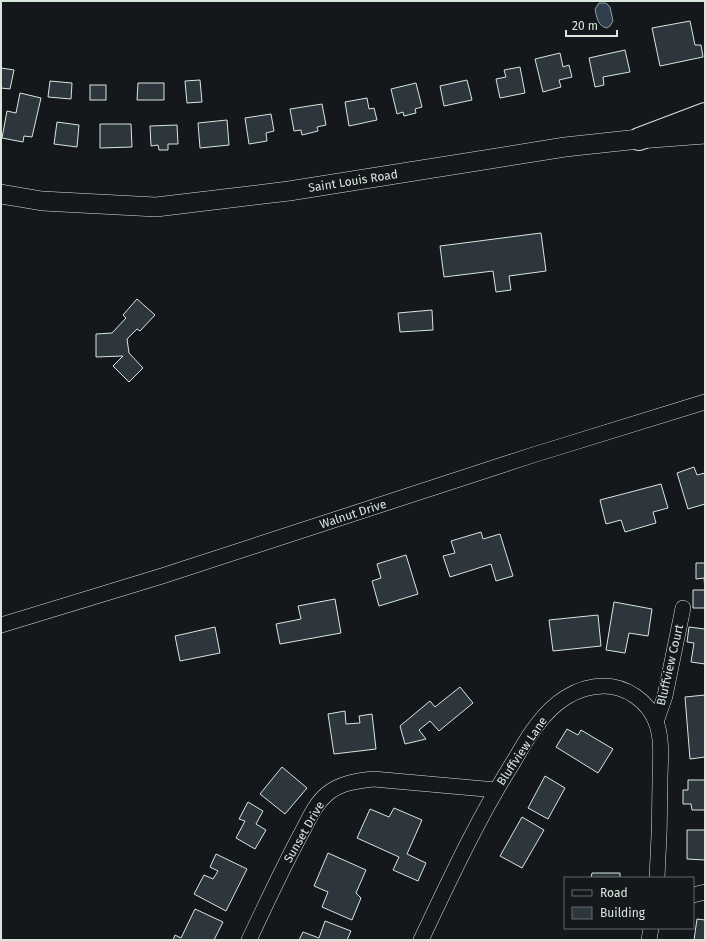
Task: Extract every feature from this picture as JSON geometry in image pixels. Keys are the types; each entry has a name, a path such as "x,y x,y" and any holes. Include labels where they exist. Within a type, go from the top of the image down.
{"main road":[{"path":"639,139 705,114"}],"street":[{"name":"Saint Louis Road","path":"1,194 42,201 156,207 289,191 565,147 705,134"},
{"name":"Walnut Drive","path":"1,625 162,576 533,455 705,402"},
{"name":"Bluffview Court","path":"656,722 665,696 683,608"},
{"name":"Bluffview Lane","path":"421,940 460,857 496,790 537,725 553,707 567,696 594,686 609,686 622,689 642,700 656,722 659,732 660,755 657,877"},
{"name":"Sunset Drive","path":"249,940 295,844 314,810 321,800 333,790 353,781 373,779 496,790"},
{"path":"694,895 705,892"},
{"path":"649,940 651,929"}],"water":[{"path":"599,3 606,3 610,7 613,21 607,28 599,23 597,18 595,9"}],"building":[{"path":"690,21 695,45 701,45 703,57 660,66 652,28"},
{"path":"625,50 630,72 603,77 604,85 595,87 589,58"},
{"path":"560,53 563,67 569,65 572,77 559,80 561,87 543,92 535,59"},
{"path":"520,67 525,93 500,98 496,79 506,77 504,70"},
{"path":"1,68 14,70 10,89 1,88"},
{"path":"200,80 202,102 187,103 185,81"},
{"path":"467,80 472,100 444,106 440,86"},
{"path":"50,81 72,83 71,99 48,97"},
{"path":"138,83 164,83 164,100 137,100"},
{"path":"416,83 422,107 415,109 416,113 404,116 403,112 397,114 391,89"},
{"path":"90,85 106,85 106,100 90,100"},
{"path":"20,93 41,98 32,137 24,136 23,142 2,138 7,111 16,113"},
{"path":"367,98 369,109 374,108 377,120 349,126 345,102"},
{"path":"322,104 326,125 317,127 318,131 302,135 301,130 294,131 290,109"},
{"path":"271,114 274,131 266,133 267,141 249,144 245,118"},
{"path":"227,120 229,145 200,148 198,123"},
{"path":"57,122 79,125 77,147 54,144"},
{"path":"100,124 131,124 132,147 100,148"},
{"path":"177,125 178,144 168,144 168,150 159,150 158,145 151,146 150,126"},
{"path":"541,233 546,271 509,276 511,290 496,292 493,271 444,277 440,246"},
{"path":"137,299 155,315 140,331 137,329 127,339 129,353 143,368 129,382 113,366 123,356 96,357 96,334 112,333 126,318 123,315"},
{"path":"432,310 433,330 400,332 398,313"},
{"path":"694,467 697,475 705,473 705,504 688,509 677,473"},
{"path":"661,484 668,508 653,512 656,523 625,532 621,520 606,524 600,500"},
{"path":"481,532 483,539 500,534 513,576 496,581 491,564 450,577 443,556 455,553 451,541"},
{"path":"406,555 418,594 379,606 372,581 381,578 377,564"},
{"path":"696,563 705,563 705,590 704,578 696,579"},
{"path":"693,590 705,590 705,608 693,608"},
{"path":"335,599 341,633 280,644 276,624 301,619 298,606"},
{"path":"614,602 652,609 648,636 629,633 625,653 606,650"},
{"path":"598,615 601,646 553,651 549,620"},
{"path":"215,627 220,653 180,661 175,636"},
{"path":"689,627 705,629 705,664 691,662 694,643 687,642"},
{"path":"460,687 473,703 439,731 430,721 419,730 426,739 405,744 400,726 430,701 435,707"},
{"path":"705,695 705,757 690,759 685,697"},
{"path":"345,711 346,724 360,723 359,716 372,714 376,749 334,754 328,714"},
{"path":"567,729 578,735 581,730 613,749 598,773 556,747"},
{"path":"282,767 307,788 285,814 260,794"},
{"path":"545,776 565,788 548,819 528,808"},
{"path":"688,780 705,780 705,810 692,810 691,804 683,804 683,790 688,790"},
{"path":"248,802 263,811 256,824 266,830 255,849 236,838 245,821 239,819"},
{"path":"394,808 422,820 407,854 426,863 418,881 393,870 399,857 357,838 370,809 389,817"},
{"path":"522,817 544,830 522,868 500,856"},
{"path":"687,830 705,830 705,860 687,859"},
{"path":"328,853 366,870 356,893 361,898 352,920 322,907 328,892 314,886"},
{"path":"216,854 247,869 226,911 194,894 204,875 213,879 218,871 210,867"},
{"path":"592,873 620,873 620,877 591,877"},
{"path":"195,909 223,922 214,940 173,940 175,935 181,938"},
{"path":"697,919 705,920 705,940 694,940"},
{"path":"325,921 351,931 347,940 299,940 303,932 319,938"}]}
